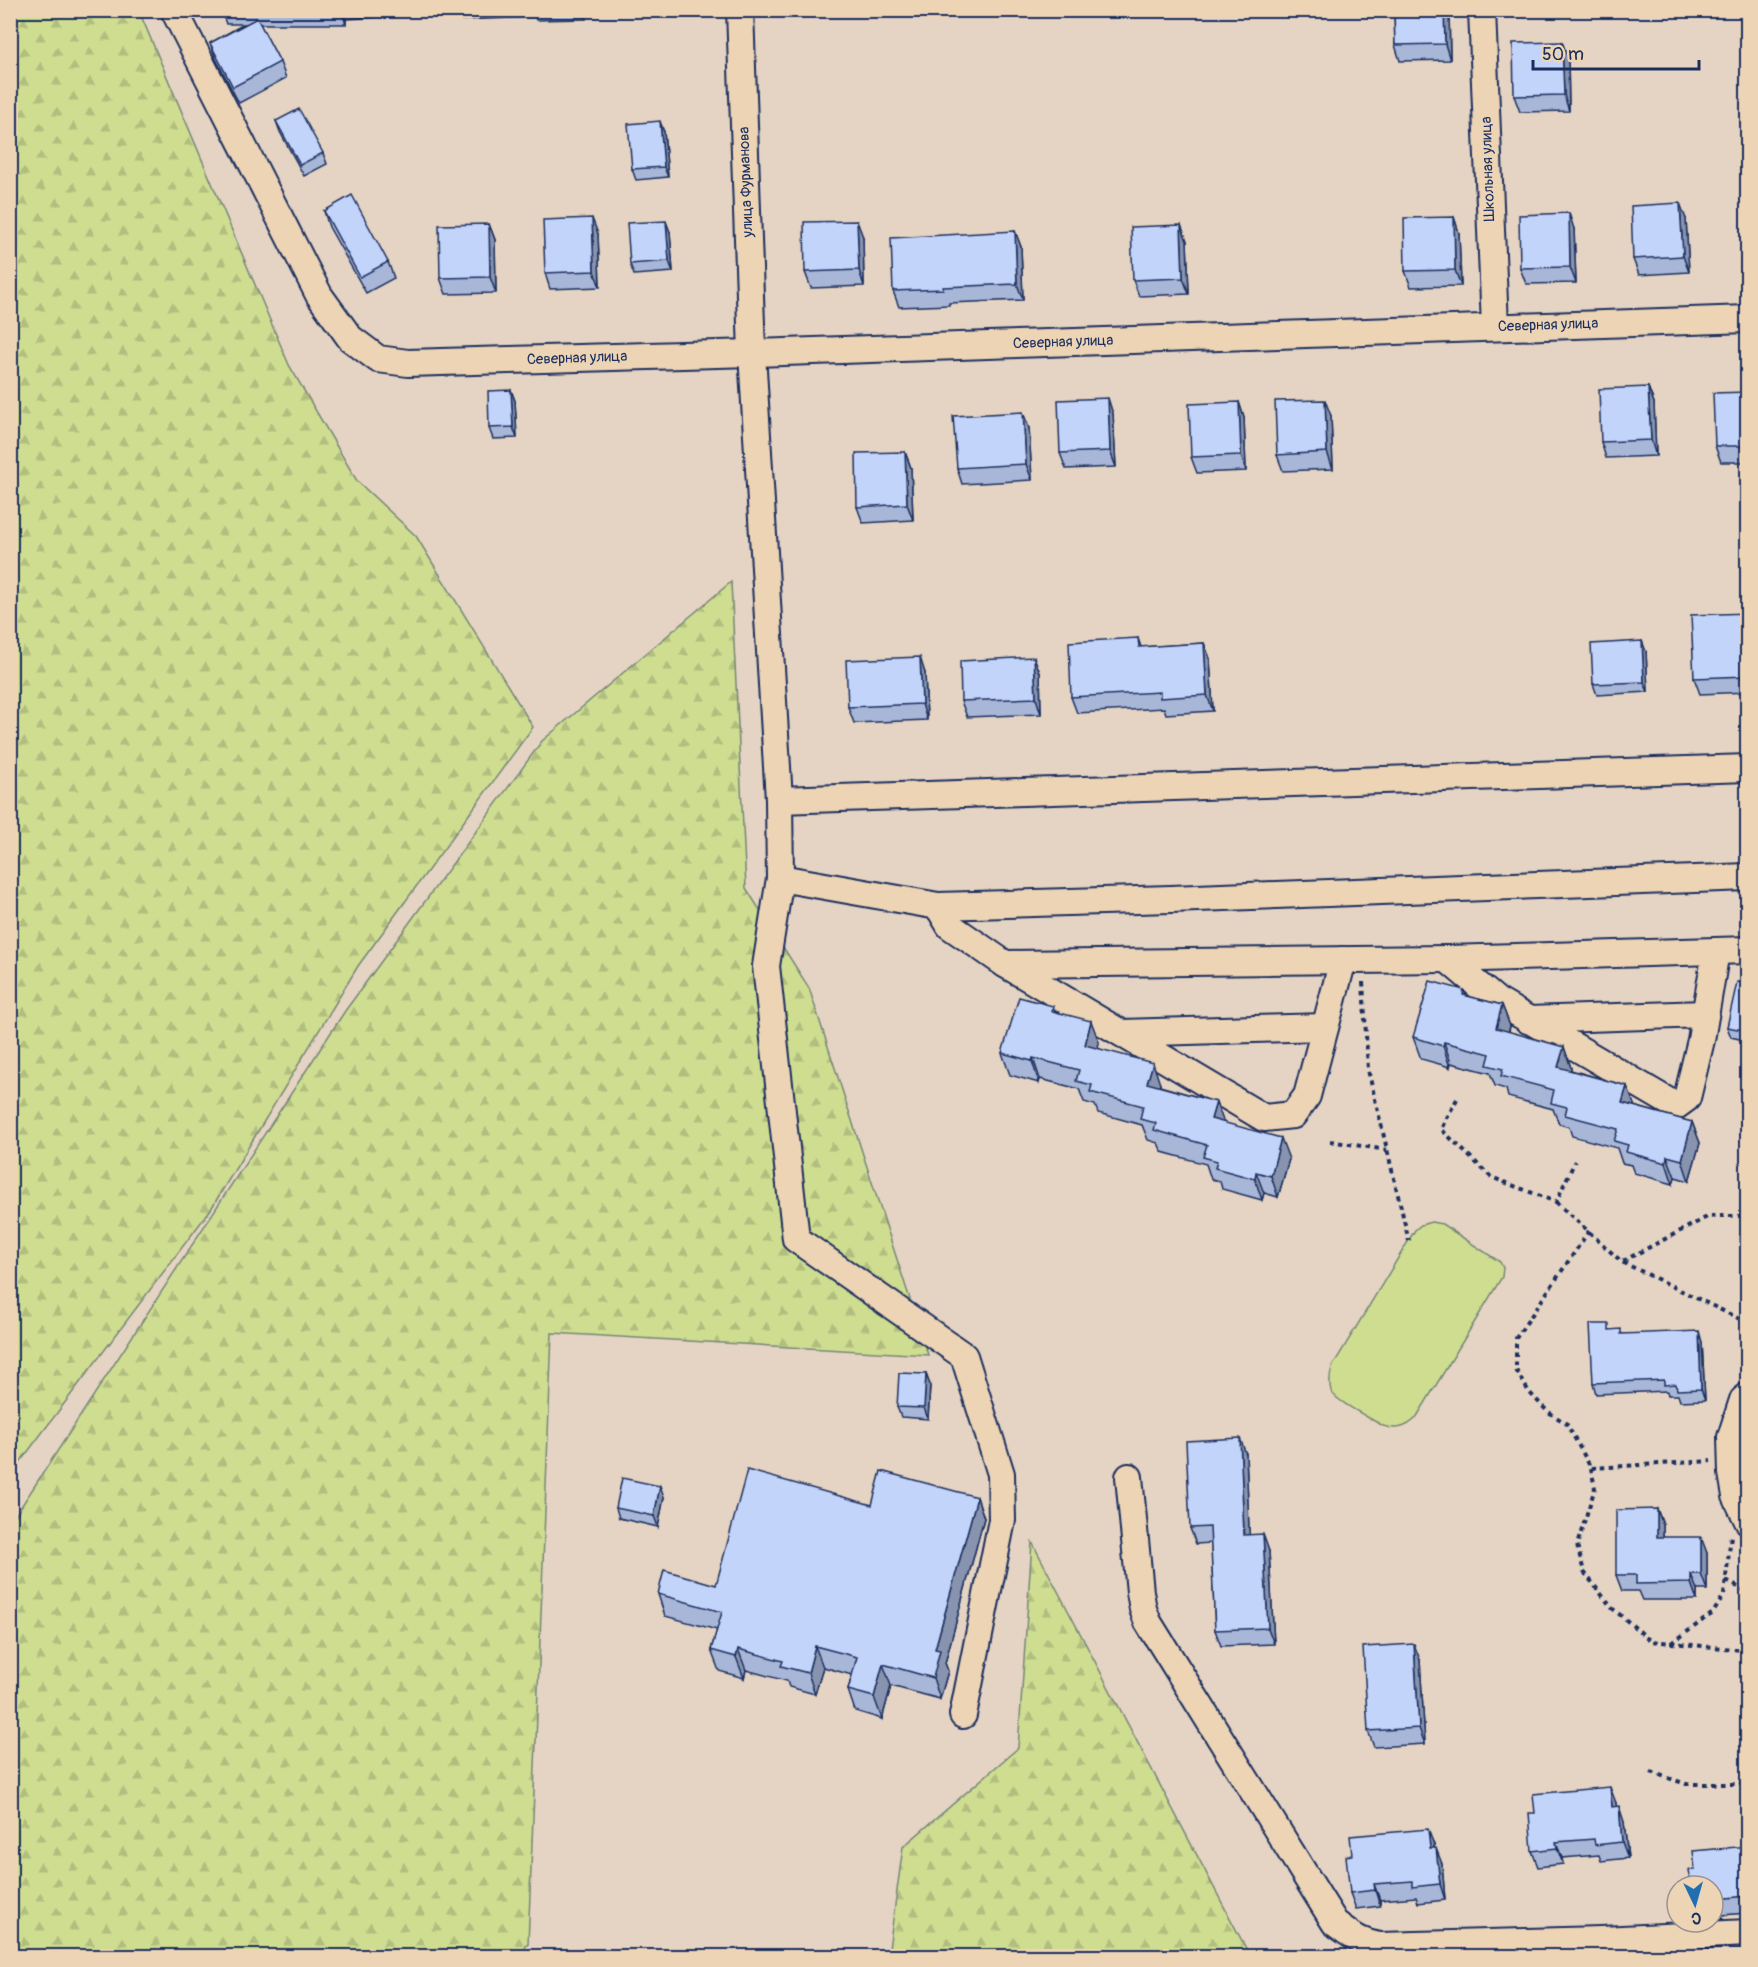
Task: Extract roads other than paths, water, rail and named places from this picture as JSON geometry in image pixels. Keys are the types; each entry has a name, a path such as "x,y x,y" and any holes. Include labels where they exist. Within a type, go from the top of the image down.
{"street":[{"name":"Северная улица","path":"174,10 319,295 350,338 378,359 408,363 752,353 1748,319"},
{"name":"улица Фурманова","path":"740,10 752,353 779,800 780,878 766,966 796,1239 964,1356 1001,1474 1002,1520 963,1715"},
{"name":"Школьная улица","path":"1482,10 1495,327"},
{"path":"779,800 1748,768"},
{"path":"780,878 938,906 1748,877"},
{"path":"938,906 950,926 1005,964 1264,1118 1293,1115 1307,1096 1325,1027 1353,960"},
{"path":"1005,964 1447,959 1748,950"},
{"path":"1447,959 1497,1001 1676,1106 1687,1098 1706,1014 1716,951"},
{"path":"1528,1020 1706,1014"},
{"path":"1122,1034 1325,1027"},
{"path":"1748,1396 1743,1400 1731,1437 1736,1496 1748,1521"},
{"path":"1129,1477 1140,1592 1148,1622 1335,1923 1364,1943 1380,1946 1601,1940 1748,1933"}]}
